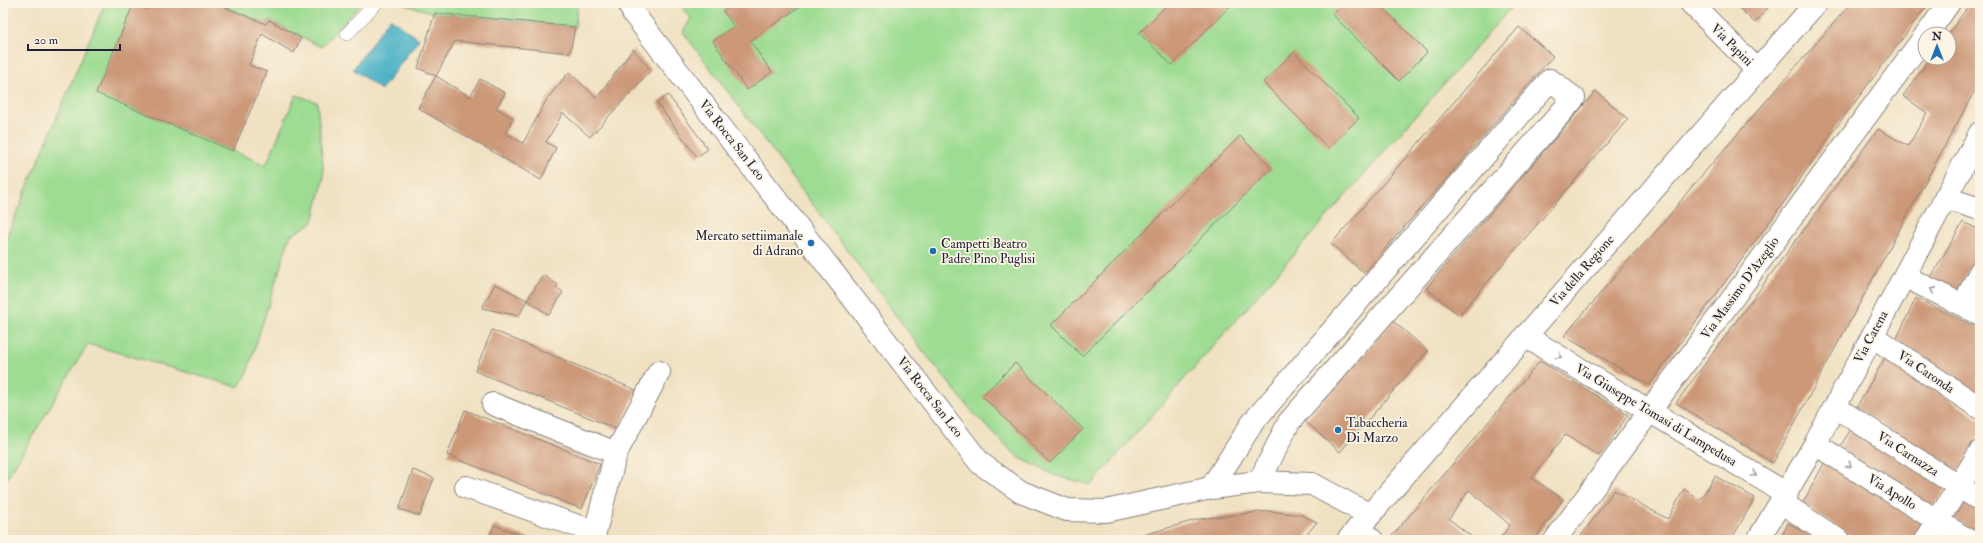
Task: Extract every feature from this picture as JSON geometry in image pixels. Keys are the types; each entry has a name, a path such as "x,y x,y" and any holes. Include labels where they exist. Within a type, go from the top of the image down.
{"street":[{"name":"Via Rocca San Leo","path":"629,3 633,13 980,463 1021,492 1068,510 1106,511 1211,488 1259,482 1312,484 1362,531"},
{"name":"Via Papini","path":"1691,3 1757,70"},
{"name":"Via della Regione","path":"1362,531 1525,336 1816,3"},
{"name":"Via Massimo D'Azeglio","path":"1932,26 1949,3"},
{"name":"Via Massimo D'Azeglio","path":"1555,540 1917,47"},
{"path":"1211,488 1253,422 1550,80 1574,98 1289,422 1259,482"},
{"name":"Via Catena","path":"1758,540 1816,444 1980,133"},
{"path":"1945,198 1980,209"},
{"path":"1904,276 1971,310 1980,272"},
{"name":"Via Giuseppe Tomasi di Lampedusa","path":"1525,336 1650,412 1784,498 1838,540"},
{"name":"Via Caronda","path":"1872,336 1980,408"},
{"path":"466,487 595,536 616,453 659,372"},
{"path":"493,404 616,453"},
{"name":"Via Carnazza","path":"1835,407 1980,500"},
{"name":"Via Apollo","path":"1816,444 1968,540"},
{"path":"1926,540 1980,452"}],"lane":[{"path":"347,34 376,3"}],"green space":[{"path":"105,3 134,3 97,93 266,165 296,95 317,102 324,177 313,222 290,236 246,376 238,387 88,344 3,485 3,245"},
{"path":"134,3 150,3 147,9"},
{"path":"215,3 362,3 321,47 269,20 266,24"},
{"path":"398,3 578,3 575,27 435,13"},
{"path":"679,3 1515,3 1091,485 1054,475 1018,457 975,415 919,346 683,32 691,18"}],"water":[{"path":"390,18 419,39 381,90 353,69"}],"building":[{"path":"134,3 147,9 150,3 215,3 266,24 269,20 301,38 294,53 262,34 249,65 267,72 233,151 96,93"},
{"path":"735,3 805,3 750,41 772,72 747,90 713,41 734,26 723,11"},
{"path":"1169,3 1233,3 1172,65 1139,33"},
{"path":"1343,3 1378,3 1427,52 1399,81 1332,14"},
{"path":"1734,3 1772,3 1755,23"},
{"path":"1851,3 1929,3 1834,130 1787,198 1649,385 1564,336 1628,261 1661,226 1690,189"},
{"path":"1971,3 1980,3 1980,81 1773,463 1676,403 1878,129 1908,146 1927,113 1903,96 1924,66 1957,66 1957,26 1954,26"},
{"path":"435,13 575,27 570,53 455,41 436,76 418,68"},
{"path":"1519,27 1553,56 1364,273 1331,244"},
{"path":"633,49 651,70 590,137 563,113 546,142 556,148 541,180 418,108 436,76 470,97 480,79 505,93 496,108 513,118 505,133 523,143 547,99 569,72 597,98"},
{"path":"1294,52 1359,118 1328,148 1263,82"},
{"path":"1596,91 1628,119 1459,315 1426,288"},
{"path":"668,95 708,149 697,157 657,103"},
{"path":"1240,136 1272,168 1082,356 1051,325"},
{"path":"1963,222 1980,230 1980,250 1955,294 1930,279"},
{"path":"543,275 558,285 556,288 563,292 549,315 527,300"},
{"path":"495,284 527,300 519,316 482,308"},
{"path":"1916,298 1980,329 1980,397 1896,340"},
{"path":"1393,321 1428,351 1340,452 1305,421"},
{"path":"492,330 636,390 619,430 475,371"},
{"path":"1886,356 1980,420 1980,434 1957,474 1856,408"},
{"path":"1540,361 1628,415 1599,456 1565,435 1532,478 1563,499 1534,540 1499,540 1510,525 1469,490 1449,519 1476,540 1397,540 1392,536"},
{"path":"1015,363 1083,429 1050,463 982,396"},
{"path":"465,410 600,464 582,509 447,455"},
{"path":"1852,428 1946,487 1934,507 1839,448"},
{"path":"1826,460 1925,526 1917,540 1858,540 1802,504"},
{"path":"413,470 434,478 420,516 399,509"},
{"path":"1980,472 1980,486 1974,482"},
{"path":"1715,476 1755,498 1731,540 1578,540 1614,490 1668,519 1684,489 1700,500"},
{"path":"1963,499 1980,510 1980,535 1951,517"},
{"path":"1269,511 1302,515 1317,522 1302,540 1136,540 1133,538 1199,519"},
{"path":"1788,523 1814,537 1819,540 1780,540"},
{"path":"494,525 534,540 488,540"},
{"path":"1939,534 1949,540 1936,540"}],"place":[{"name":"Mercato settiimanale di Adrano","path":"811,243"},
{"name":"Campetti Beatro Padre Pino Puglisi","path":"933,251"},
{"name":"Tabaccheria Di Marzo","path":"1338,430"}]}
